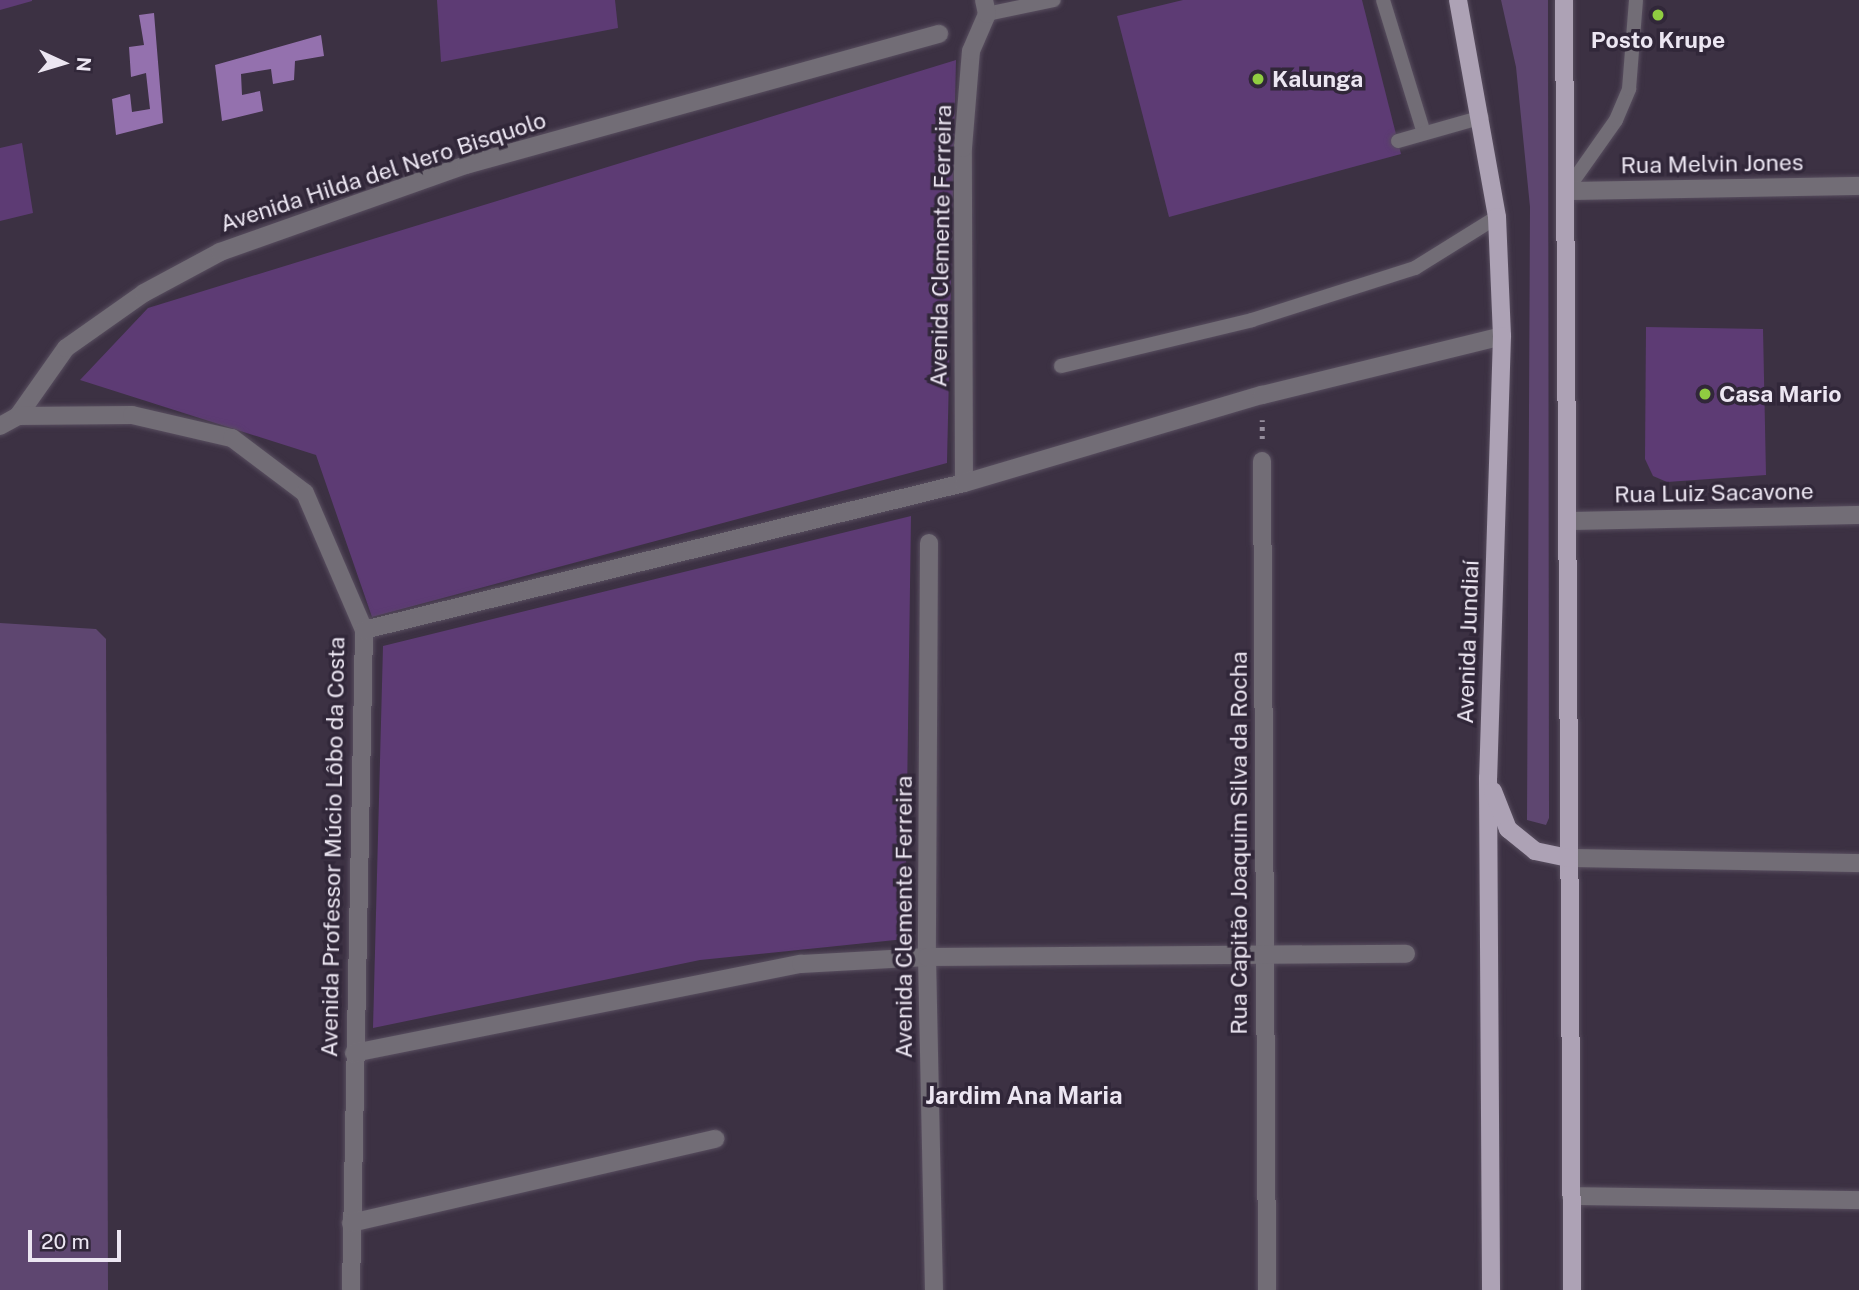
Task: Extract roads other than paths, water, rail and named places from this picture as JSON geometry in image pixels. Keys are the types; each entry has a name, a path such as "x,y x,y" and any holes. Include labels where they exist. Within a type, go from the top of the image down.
{"main road":[{"name":"Avenida Jundiaí","path":"1458,0 1482,117 1497,217 1502,336 1488,778 1491,1290"},
{"path":"1564,0 1572,1290"},
{"path":"1488,778 1508,829 1535,852 1568,858"}],"street":[{"name":"Avenida Clemente Ferreira","path":"964,483 963,148 971,51 986,7"},
{"name":"Avenida Hilda del Nero Bisquolo","path":"18,415 66,348 144,293 220,252 466,165 939,34"},
{"name":"Rua Melvin Jones","path":"1566,191 1859,186"},
{"path":"364,630 964,483 1262,395 1502,336"},
{"path":"0,426 18,415"},
{"name":"Avenida Professor Múcio Lôbo da Costa","path":"18,415 132,415 232,438 305,493 364,630 351,1290"},
{"name":"Rua Capitão Joaquim Silva da Rocha","path":"1262,461 1267,1290"},
{"name":"Rua Luiz Sacavone","path":"1569,521 1859,515"},
{"name":"Avenida Clemente Ferreira","path":"929,543 926,957 934,1290"},
{"path":"1568,858 1859,863"},
{"path":"354,1053 801,964 926,957 1264,952 1406,954"},
{"path":"351,1223 715,1139"},
{"path":"1571,1196 1859,1200"}],"lane":[{"path":"986,7 1054,0"},
{"path":"1383,0 1424,133"},
{"path":"1566,191 1616,120 1629,89 1638,19 1636,0"},
{"path":"1398,141 1482,117"},
{"path":"1061,366 1252,320 1415,268 1497,217"}],"place":[{"name":"Posto Krupe","path":"1658,15"},
{"name":"Kalunga","path":"1258,79"},
{"name":"Casa Mario","path":"1705,394"}],"district":[{"name":"Jardim Ana Maria","path":"1024,1096"}]}
